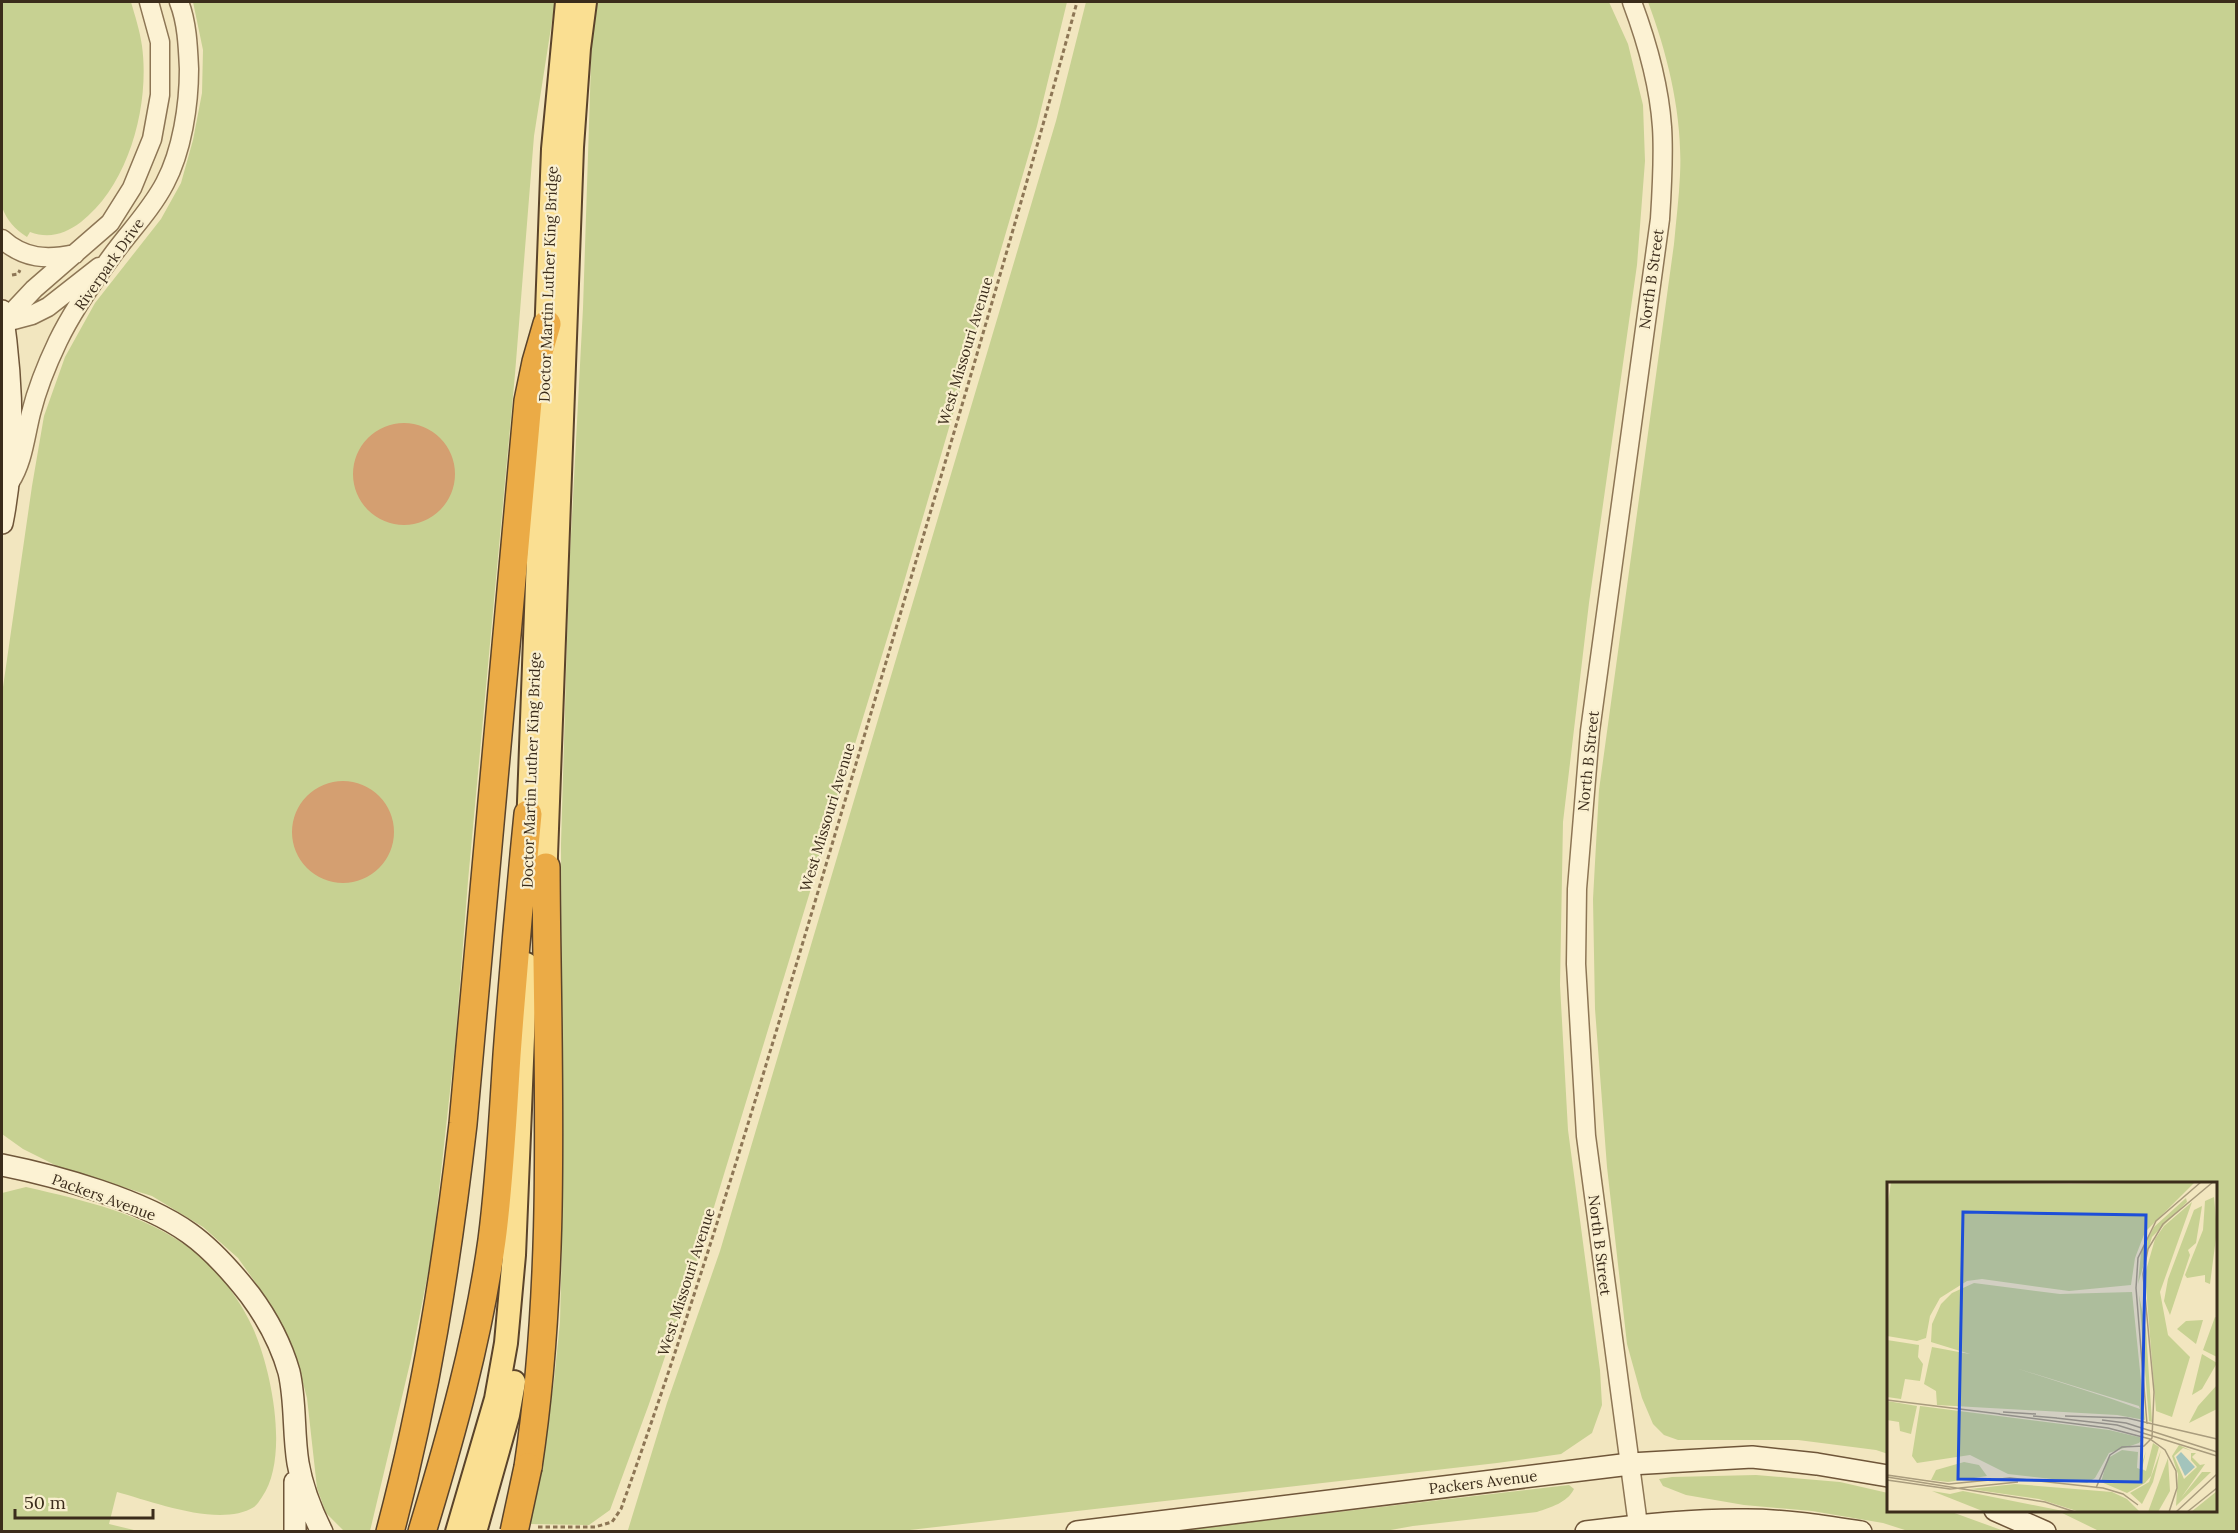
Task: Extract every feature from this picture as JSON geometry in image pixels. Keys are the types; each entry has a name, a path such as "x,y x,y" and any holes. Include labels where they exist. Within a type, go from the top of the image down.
{"highway":[{"path":"390,1532 430,1358 449,1244 463,1124 528,400 547,324"},
{"path":"422,1532 448,1444 478,1324 492,1240 501,1156 528,814"},
{"path":"521,1529 537,1399 547,1262 546,867"}],"main road":[{"name":"Doctor Martin Luther King Bridge","path":"474,1532 506,1343 513,1266 526,970 528,814 553,149 567,2"},
{"name":"Doctor Martin Luther King Bridge","path":"457,1532 510,1403 519,1356 526,1295 532,1212 546,867 572,147 579,48 585,2"},
{"path":"2,319 9,376 8,487"},
{"name":"Riverpark Drive","path":"2,524 8,487"},
{"name":"Packers Avenue","path":"2,1165 65,1182 138,1206 189,1233 226,1265 262,1311 276,1337 289,1372 295,1414 298,1464 309,1507 322,1532"},
{"name":"Packers Avenue","path":"1077,1532 1630,1464 1752,1457 1817,1464 1887,1476"},
{"name":"Packers Avenue","path":"295,1532 294,1483 298,1464"},
{"path":"2000,1512 2045,1532"},
{"path":"1586,1532 1638,1526 1746,1520 1795,1522 1860,1532"}],"street":[{"name":"Riverpark Drive","path":"2,319 110,223 132,188 152,139 160,95 160,42 149,2"},
{"name":"Riverpark Drive","path":"8,487 20,463 35,402 59,340 112,256 143,217 165,183 179,143 189,82 185,29 179,2"},
{"name":"North B Street","path":"1632,2 1656,81 1662,126 1663,171 1660,219 1590,731 1578,878 1576,964 1586,1136 1638,1526"},
{"path":"2,239 18,251 38,258 59,258 77,253"},
{"path":"2,319 32,315 48,307 112,256"}],"path":[{"name":"West Missouri Avenue","path":"521,1529 595,1527 612,1522 621,1509 633,1477 702,1273 771,1050 1029,180 1077,2"},
{"path":"12,275 18,274 21,269"}],"green space":[{"path":"2,2 131,2 139,29 144,69 143,93 139,118 124,166 98,206 81,222 57,234 44,235 30,232 27,237 12,224 2,207"},
{"path":"193,2 555,2 534,136 455,1046 432,1253 411,1359 370,1531 344,1531 326,1513 317,1488 307,1398 294,1350 270,1303 238,1258 203,1227 152,1196 59,1167 23,1149 2,1134 2,694 32,486 44,416 65,357 95,303 161,219 181,183 193,140 202,93 203,50"},
{"path":"593,2 1067,2 1037,126 897,606 700,1253 649,1404 610,1510 589,1525 529,1524 541,1469 560,1322 562,1244 561,844 569,573 583,308"},
{"path":"1086,2 1609,2 1628,44 1643,105 1645,161 1637,265 1589,603 1563,822 1560,985 1568,1130 1600,1370 1602,1405 1592,1433 1561,1454 1497,1463 901,1531 620,1531 628,1530 667,1403 720,1251 1056,121"},
{"path":"1648,2 2236,2 2236,1531 2099,1531 2060,1512 2217,1512 2217,1182 1887,1182 1887,1454 1876,1450 1798,1440 1678,1440 1664,1435 1653,1424 1642,1398 1627,1344 1607,1167 1595,1009 1593,899 1599,790 1674,244 1680,184 1679,131 1673,87 1662,43"},
{"path":"26,1187 92,1203 155,1227 203,1258 227,1285 247,1316 259,1343 266,1364 275,1412 275,1459 270,1480 254,1507 240,1513 205,1514 168,1507 117,1492 109,1524 138,1531 2,1531 2,1193"},
{"path":"1756,1475 1840,1482 1887,1493 1887,1512 1952,1512 2004,1531 1908,1531 1883,1523 1812,1511 1744,1505 1686,1495 1663,1486 1659,1479"},
{"path":"1569,1485 1574,1489 1567,1498 1537,1512 1385,1531 1176,1531"}],"building":[{"path":"404,423 423,427 440,438 451,455 455,474 451,493 440,510 423,521 404,525 385,521 368,510 357,493 353,474 357,455 368,438 385,427"},
{"path":"343,781 362,785 379,796 390,813 394,832 390,851 379,868 362,879 343,883 324,879 307,868 296,851 292,832 296,813 307,796 324,785"}]}
